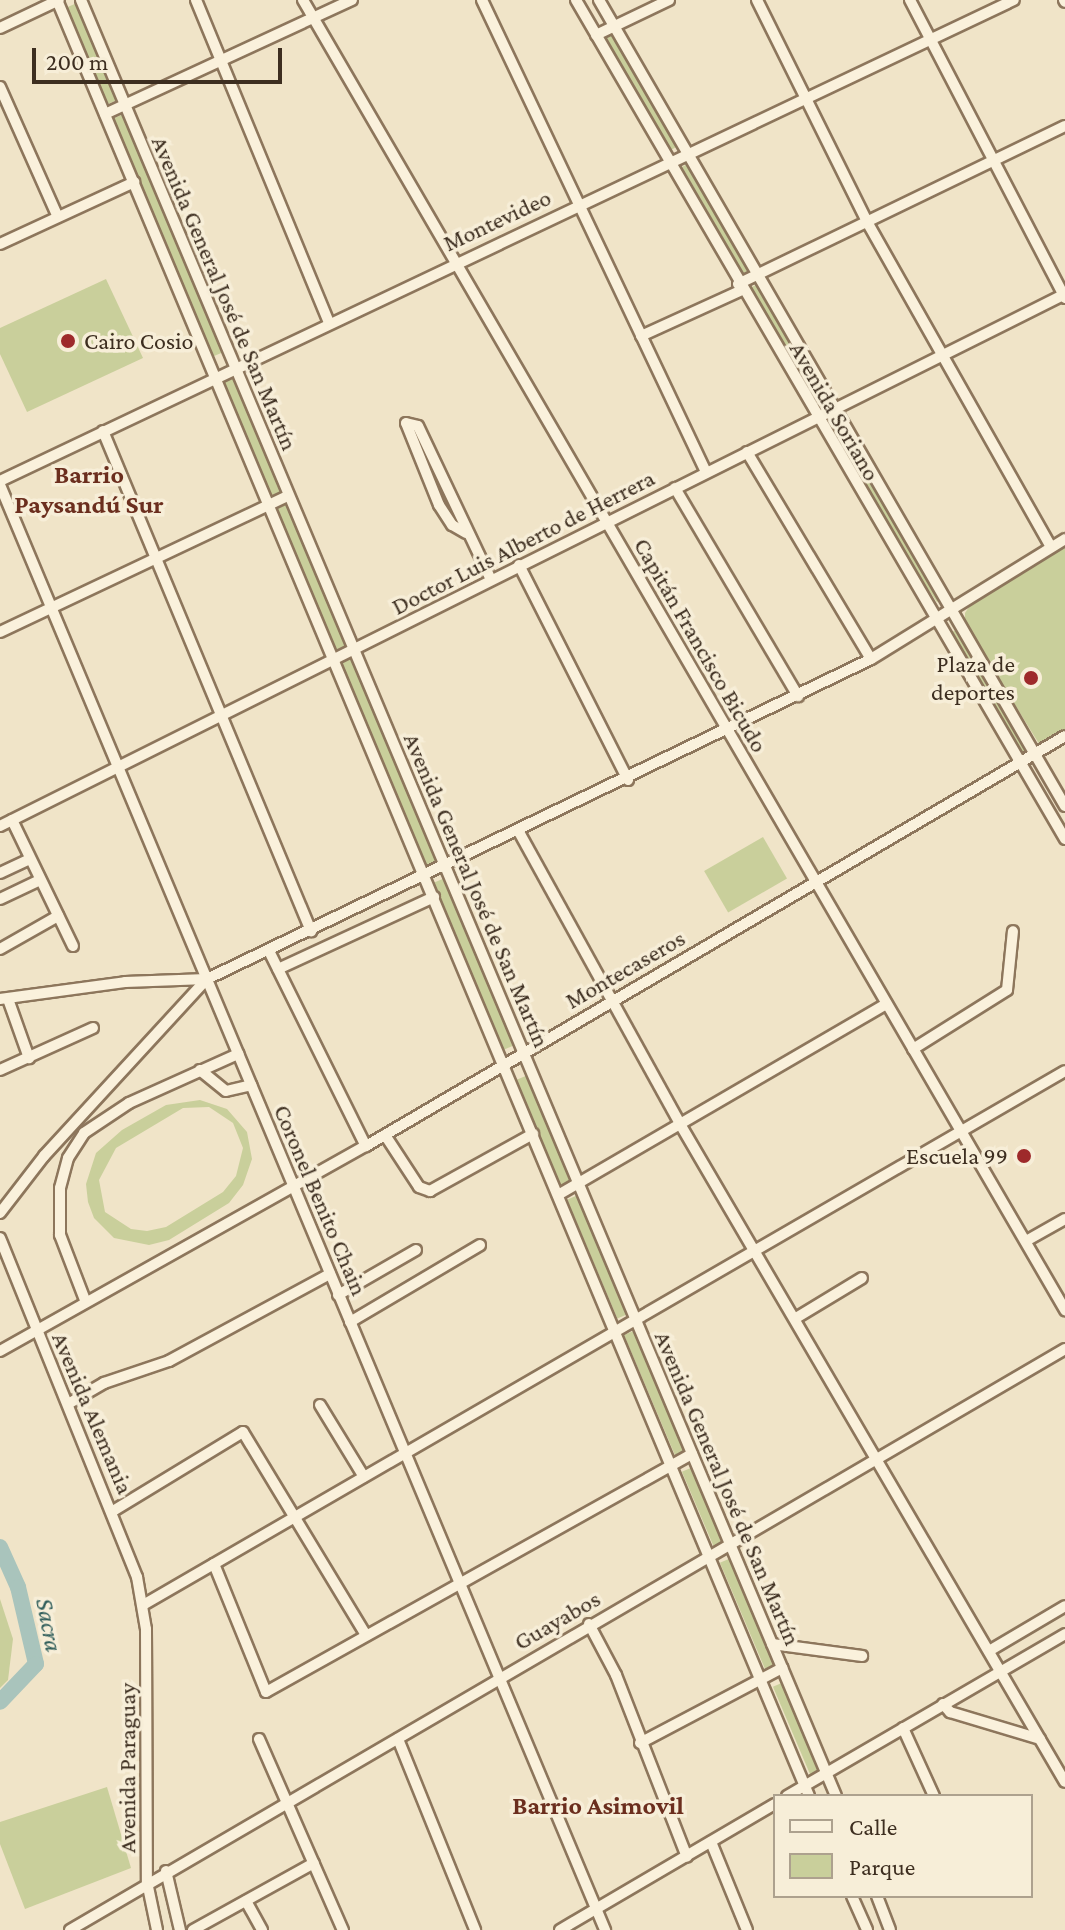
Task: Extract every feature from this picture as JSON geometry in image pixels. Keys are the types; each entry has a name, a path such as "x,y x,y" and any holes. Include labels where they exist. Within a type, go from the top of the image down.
{"street":[{"name":"Avenida General José de San Martín","path":"57,0 670,1466 712,1556 808,1794"},
{"path":"0,28 57,0"},
{"name":"Avenida General José de San Martín","path":"81,0 835,1794"},
{"path":"196,0 329,323"},
{"name":"Capitán Francisco Bicudo","path":"303,0 1065,1310"},
{"path":"105,114 352,0"},
{"path":"482,0 706,472"},
{"name":"Avenida Soriano","path":"576,0 816,419 1065,839"},
{"name":"Avenida Soriano","path":"599,0 1065,806"},
{"path":"596,35 669,0"},
{"path":"757,0 866,220 1051,547"},
{"path":"910,0 1064,295"},
{"name":"Montevideo","path":"0,483 455,262 1014,0"},
{"path":"0,87 58,217"},
{"path":"641,336 866,220 1065,126"},
{"path":"0,244 134,182"},
{"name":"Doctor Luis Alberto de Herrera","path":"0,826 1064,295"},
{"path":"466,533 452,525 439,505 406,423 418,426 466,533 491,580"},
{"path":"103,431 158,556 311,931"},
{"path":"747,452 871,659"},
{"name":"Coronel Benito Chain","path":"0,483 605,1930"},
{"path":"675,488 798,696"},
{"path":"0,632 288,496"},
{"path":"29,1058 4,999 125,982 207,979 445,869 871,659 936,622 1065,539"},
{"path":"519,565 628,780"},
{"name":"Montecaseros","path":"0,1351 36,1327 366,1146 610,1000 1065,736"},
{"path":"1054,820 1065,813"},
{"path":"12,820 73,946"},
{"path":"519,832 680,1124 756,1249 1065,1782"},
{"path":"0,873 30,859"},
{"path":"0,899 40,880"},
{"path":"278,969 434,897"},
{"path":"0,949 58,916"},
{"path":"913,1049 1007,990 1013,931"},
{"path":"269,951 366,1146"},
{"path":"0,1213 44,1156 207,979"},
{"path":"558,1195 886,1004"},
{"path":"0,1070 93,1028"},
{"path":"85,1300 60,1235 60,1188 68,1158 84,1133 129,1103 238,1054"},
{"path":"200,1070 226,1091 251,1085"},
{"path":"143,1605 1065,1071"},
{"path":"385,1135 419,1187 430,1191 533,1134"},
{"path":"1026,1241 1065,1219"},
{"name":"Avenida Alemania","path":"0,1238 113,1511 143,1605"},
{"path":"350,1322 480,1245"},
{"path":"338,1295 416,1250"},
{"path":"68,1404 104,1383 169,1361 330,1274"},
{"path":"796,1318 862,1278"},
{"name":"Guayabos","path":"70,1930 147,1882 398,1739 498,1677 712,1556 1065,1349"},
{"path":"320,1405 364,1477"},
{"path":"113,1511 243,1432 366,1635"},
{"path":"214,1564 266,1692 692,1454"},
{"name":"Avenida Paraguay","path":"143,1605 147,1882 157,1930"},
{"path":"989,1651 1065,1606"},
{"path":"589,1624 616,1675 687,1857"},
{"path":"790,1794 1065,1634"},
{"path":"772,1644 862,1656"},
{"path":"640,1743 782,1668"},
{"path":"943,1704 950,1712 1040,1739"},
{"path":"903,1728 933,1794"},
{"path":"259,1739 343,1930"},
{"path":"398,1739 475,1930"},
{"path":"560,1930 773,1805"},
{"path":"711,1842 747,1930"},
{"path":"193,1930 314,1863"},
{"path":"166,1871 180,1930"},
{"path":"853,1898 867,1930"},
{"path":"878,1898 890,1930"},
{"path":"246,1901 262,1930"}],"green space":[{"path":"77,3 118,100 105,105 64,8"},
{"path":"612,35 676,147 670,150 606,38"},
{"path":"124,114 225,351 213,357 112,119"},
{"path":"689,163 752,272 745,276 682,167"},
{"name":"Cairo Cosio","path":"106,279 143,358 27,412 0,354 0,328"},
{"path":"759,283 828,403 820,407 751,288"},
{"path":"234,376 283,492 271,497 222,381"},
{"path":"837,418 940,600 937,602 905,556 830,422"},
{"path":"288,504 348,645 336,650 276,509"},
{"name":"Plaza de deportes","path":"1065,547 1065,732 1041,747 965,624 965,613 976,596"},
{"path":"958,629 1028,749 1021,753 952,632"},
{"path":"353,658 439,860 427,865 341,663"},
{"path":"763,837 787,879 728,913 704,871"},
{"path":"445,878 516,1045 504,1050 433,883"},
{"path":"528,1075 573,1182 561,1187 516,1080"},
{"path":"200,1100 227,1109 247,1132 252,1159 243,1185 229,1203 169,1240 149,1245 114,1238 94,1218 88,1202 86,1184 96,1153 122,1130 166,1105","holes":["209,1107 233,1123 243,1148 236,1176 223,1192 166,1227 147,1231 131,1229 105,1212 99,1180 116,1148 183,1108"]},
{"path":"578,1195 628,1314 617,1318 567,1200"},
{"path":"636,1330 687,1450 675,1455 624,1335"},
{"path":"693,1467 725,1542 714,1546 682,1472"},
{"path":"731,1558 776,1664 765,1669 720,1563"},
{"path":"0,1599 13,1639 8,1680 0,1688"},
{"path":"784,1682 821,1769 810,1774 773,1687"},
{"path":"107,1787 131,1868 25,1909 0,1844 0,1822"}],"waterway":[{"name":"Sacra","path":"0,1547 18,1587 36,1664 0,1702"}],"place":[{"name":"Cairo Cosio","path":"68,341"},
{"name":"Plaza de deportes","path":"1031,678"},
{"name":"Escuela 99","path":"1024,1156"}],"district":[{"name":"Barrio Paysandú Sur","path":"89,490"},
{"name":"Barrio Asimovil","path":"598,1806"}]}
